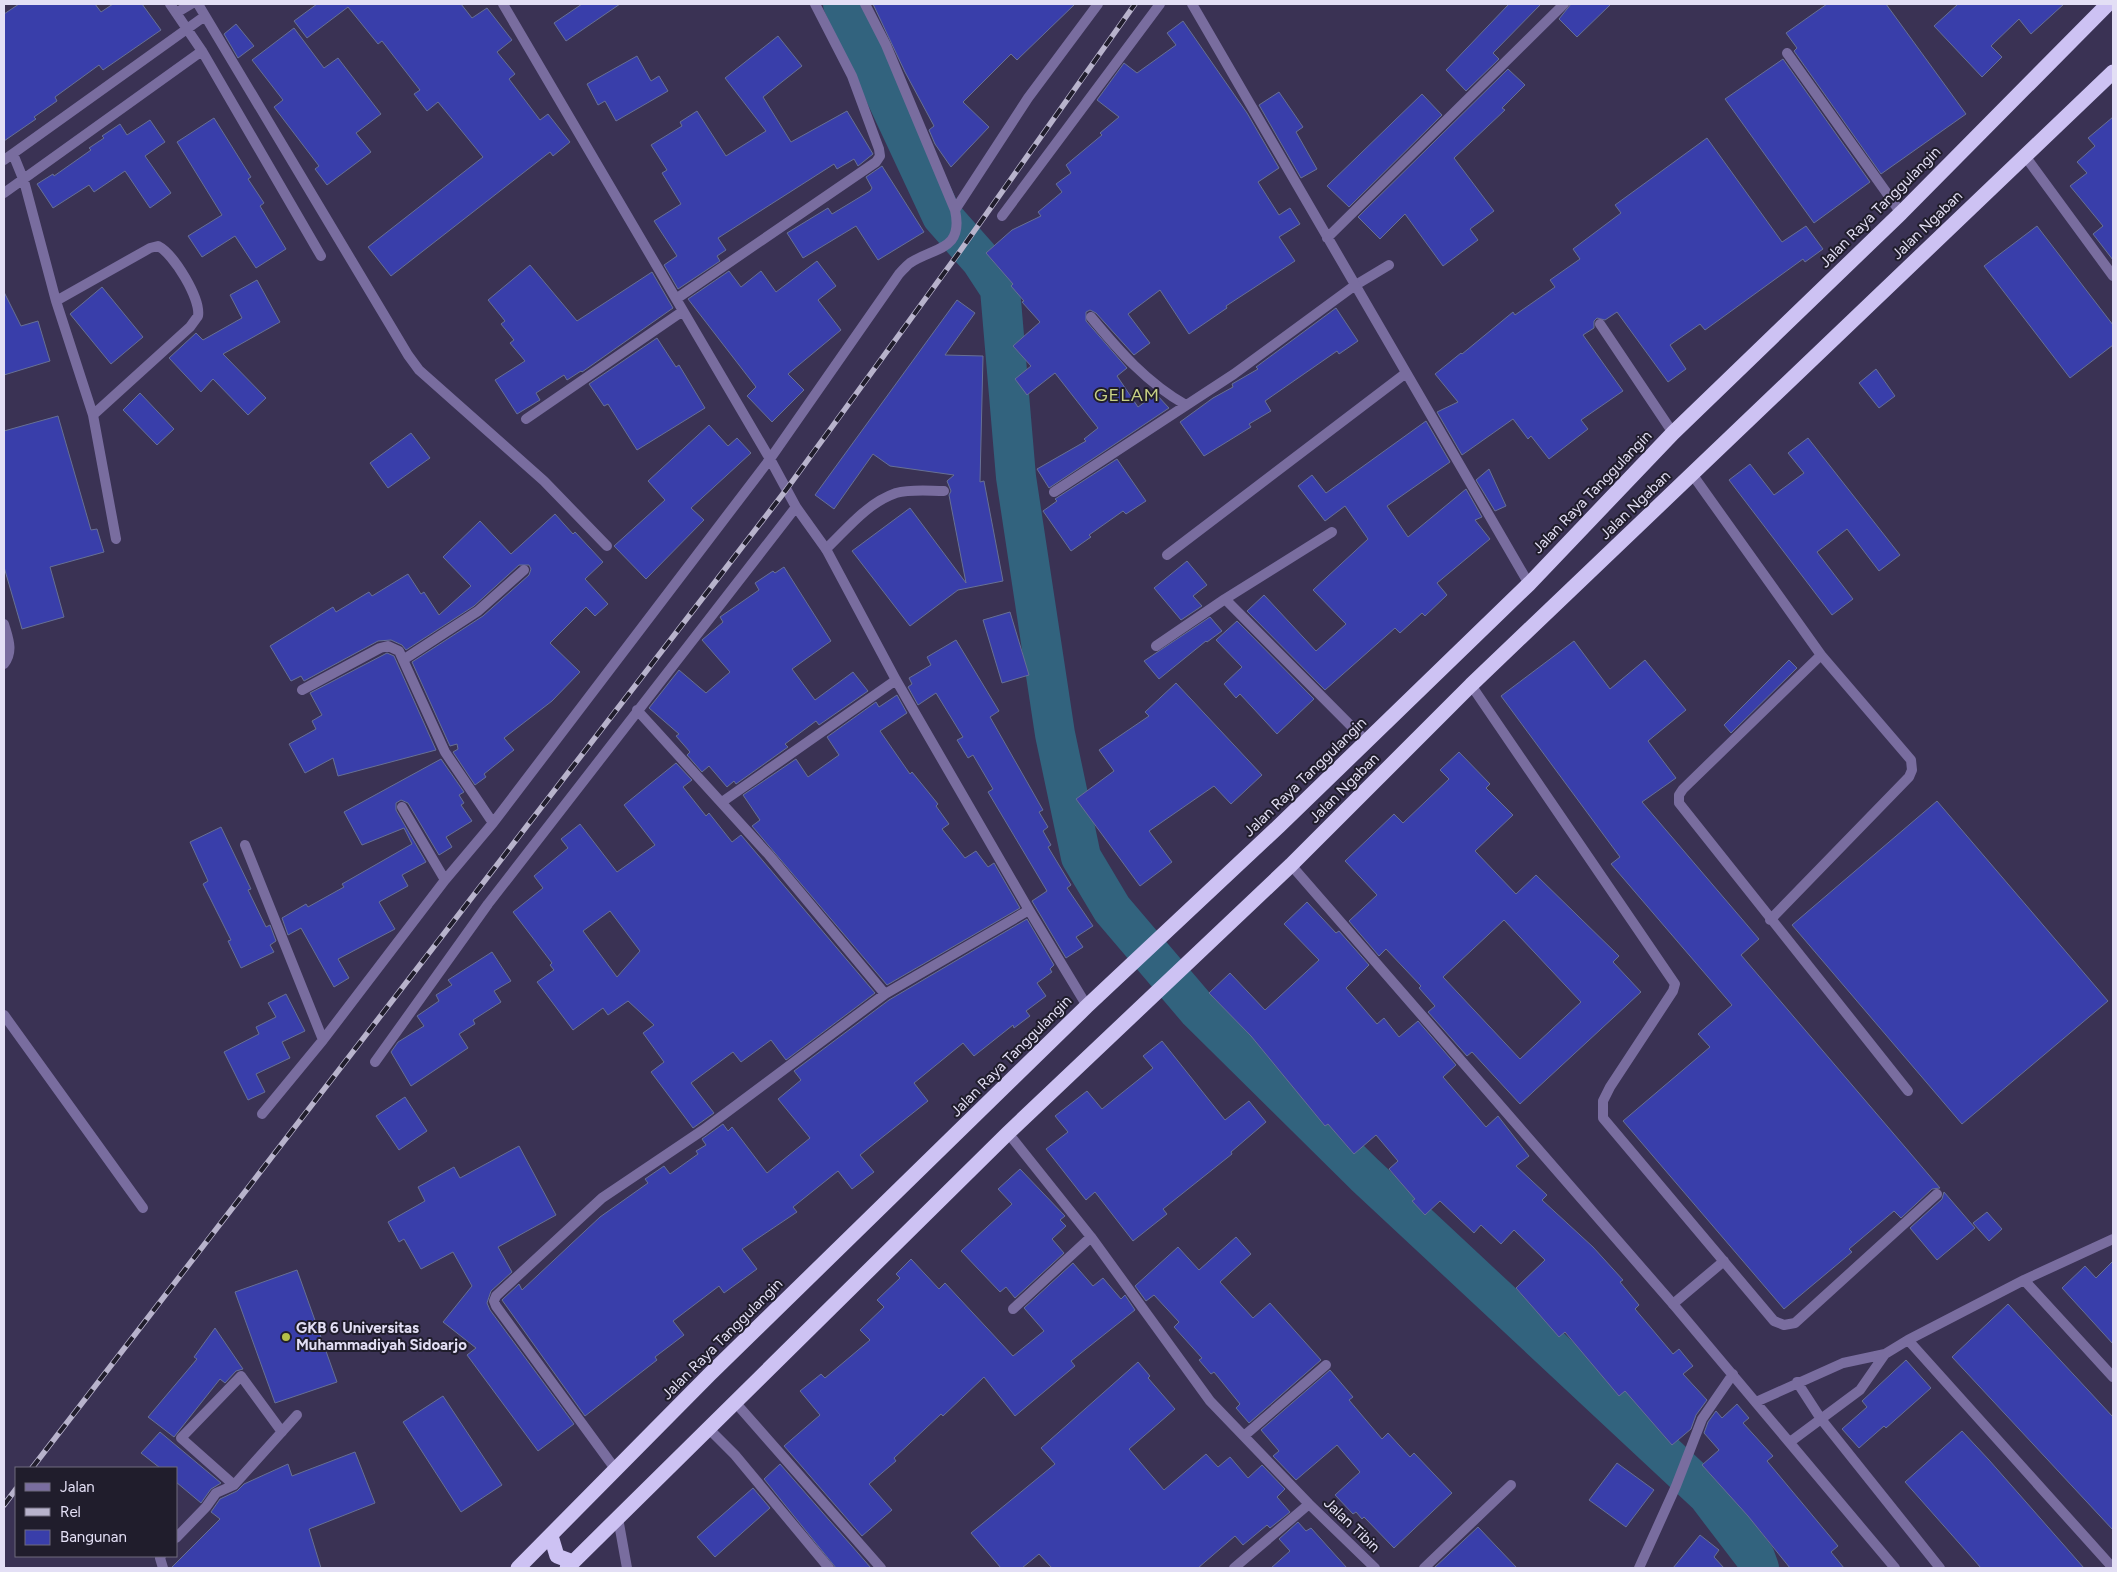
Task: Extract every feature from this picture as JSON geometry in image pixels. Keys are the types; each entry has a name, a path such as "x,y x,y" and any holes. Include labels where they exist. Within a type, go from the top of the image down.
{"highway":[{"name":"Jalan Raya Tanggulangin","path":"518,1568 710,1374 1087,1006 1134,965 1367,742 1528,584 1673,433 1901,213 2108,4"},
{"name":"Jalan Ngaban","path":"1008,1133 1292,865 1471,685 2113,72"},
{"path":"551,1536 557,1556 570,1565 734,1401 1008,1133"}],"street":[{"path":"191,4 173,8 202,52 320,256"},
{"path":"198,4 408,356 419,370 544,481 607,546"},
{"path":"503,4 770,459 796,507 826,549 896,680 1029,910 1087,1006"},
{"path":"676,300 876,162 880,156 880,149 852,76 815,4"},
{"path":"262,1114 323,1040 445,880 493,823 770,459 899,274 909,263 942,249 952,239 958,225 955,210 886,45 866,4"},
{"path":"955,210 1028,98 1098,4"},
{"path":"1002,216 1160,4"},
{"path":"1192,4 1528,584"},
{"path":"1327,238 1564,4"},
{"path":"4,160 205,16"},
{"path":"4,193 24,181 202,52"},
{"path":"1787,53 1901,213"},
{"path":"13,154 24,181 56,301 93,415 116,539"},
{"path":"2025,156 2113,276"},
{"path":"56,301 150,248 158,246 170,255 198,302 198,316 190,327 93,415"},
{"path":"1054,492 1234,374 1354,286 1389,265"},
{"path":"526,419 683,311"},
{"path":"1091,317 1142,374 1165,394 1186,405"},
{"path":"1600,324 1673,433"},
{"path":"1167,555 1406,374"},
{"path":"1692,474 1820,655 1911,760 1912,770 1909,777 1770,920"},
{"path":"826,549 864,511 897,493 944,491"},
{"path":"375,1062 488,904 796,507"},
{"path":"1156,646 1225,599 1332,532"},
{"path":"402,660 478,611 524,570"},
{"path":"1225,599 1367,742"},
{"path":"4,624 10,644 9,657 4,664"},
{"path":"302,690 380,648 388,646 399,651 445,752 493,823"},
{"path":"1820,655 1679,795 1679,803 1770,920 1908,1091"},
{"path":"722,802 896,680"},
{"path":"1471,685 1674,984 1673,990 1603,1101 1604,1118 1774,1321 1784,1325 1795,1323 1937,1194"},
{"path":"637,710 722,802 885,994"},
{"path":"402,807 445,880"},
{"path":"244,845 323,1040"},
{"path":"1292,865 1673,1304 1896,1568"},
{"path":"616,1470 496,1306 494,1301 496,1296 602,1198 703,1130 885,994 1029,910"},
{"path":"4,1015 143,1208"},
{"name":"Jalan Tibin","path":"1008,1133 1091,1237 1210,1401 1309,1504 1375,1568"},
{"path":"1013,1309 1091,1237"},
{"path":"1756,1402 1843,1363 1885,1354 1908,1340 2024,1280 2113,1239"},
{"path":"1673,1304 1724,1261"},
{"path":"2024,1280 2113,1377"},
{"path":"1908,1340 2113,1568"},
{"path":"1790,1442 1860,1390 1885,1354"},
{"path":"1244,1436 1326,1365"},
{"path":"1639,1568 1676,1486 1702,1419 1733,1374"},
{"path":"234,1485 181,1438 241,1376 282,1432"},
{"path":"1797,1382 1821,1418 1940,1568"},
{"path":"734,1401 881,1568"},
{"path":"178,1536 206,1508 216,1494 234,1485 298,1415"},
{"path":"708,1428 735,1455 829,1568"},
{"path":"1424,1568 1511,1485"},
{"path":"1234,1568 1309,1504"},
{"path":"618,1518 627,1568"}],"building":[{"path":"19,4 95,4 101,12 113,4 142,4 161,30 103,70 99,65 55,97 57,101 34,117 36,119 4,141 4,14"},
{"path":"317,4 461,4 472,18 487,8 512,40 497,52 515,74 509,79 540,120 548,114 570,142 553,156 550,152 391,276 368,247 483,157 438,102 427,111 414,94 420,90 382,41 378,44 348,7 307,38 294,21"},
{"path":"582,4 620,4 566,41 554,23"},
{"path":"873,4 1075,4 1017,60 1011,54 963,102 989,127 951,167 935,144 929,130 934,126 905,72"},
{"path":"1509,4 1541,4 1493,53 1499,59 1466,91 1446,70"},
{"path":"1571,4 1611,4 1577,37 1559,19"},
{"path":"1827,4 1886,4 1966,114 1881,174 1794,51 1797,48 1786,33"},
{"path":"1958,4 2064,4 2031,34 2019,19 1991,46 2002,57 1982,77 1934,26"},
{"path":"1183,21 1247,113 1279,168 1258,182 1279,215 1290,208 1300,224 1279,237 1295,261 1226,306 1227,308 1189,334 1160,290 1128,314 1150,343 1134,355 1096,313 1090,310 1086,312 1086,321 1127,368 1117,376 1138,407 1156,394 1169,408 1049,488 1037,469 1086,441 1084,439 1098,428 1055,373 1027,395 1015,379 1031,366 1013,346 1040,322 1022,302 1024,301 1011,286 1013,284 986,253 1012,230 1041,216 1038,212 1062,192 1056,184 1071,173 1066,165 1102,135 1100,133 1119,117 1097,100 1124,63 1137,73 1176,45 1167,33"},
{"path":"236,24 254,46 238,58 224,34"},
{"path":"294,28 324,68 338,58 381,114 356,133 371,152 327,185 315,169 319,166 274,107 283,100 252,60"},
{"path":"778,36 802,66 763,97 791,142 847,111 873,154 858,166 854,159 837,169 834,164 718,238 726,250 717,256 720,261 678,289 664,265 677,256 654,221 681,204 662,173 667,170 651,145 682,126 680,122 697,111 726,156 766,131 725,78"},
{"path":"637,56 651,81 659,76 668,91 616,121 605,101 598,105 587,84"},
{"path":"1783,59 1870,182 1814,223 1725,99"},
{"path":"1508,69 1525,85 1502,108 1505,110 1454,158 1494,211 1470,229 1478,240 1443,266 1405,214 1380,239 1358,217"},
{"path":"1279,92 1303,127 1296,132 1317,169 1301,178 1259,105"},
{"path":"1422,94 1442,115 1349,207 1327,186"},
{"path":"2113,117 2113,260 2093,234 2103,226 2070,186 2087,173 2077,162 2095,146 2088,138"},
{"path":"214,118 251,177 248,179 264,203 260,206 286,249 256,268 235,236 202,257 188,236 222,215 177,142"},
{"path":"150,120 165,142 145,156 171,193 150,208 125,171 94,192 89,185 53,208 37,184 53,174 54,176 91,150 89,148 104,138 102,136 120,124 127,135"},
{"path":"1707,138 1782,242 1806,226 1823,249 1805,262 1803,259 1705,330 1700,324 1670,345 1686,369 1668,382 1617,312 1605,320 1597,318 1594,321 1594,328 1583,335 1623,391 1581,420 1588,429 1549,459 1531,436 1528,439 1513,419 1462,455 1437,412 1458,402 1435,374 1513,312 1515,315 1555,287 1550,280 1580,259 1573,249 1621,213 1615,205"},
{"path":"882,166 924,232 878,260 856,226 803,258 787,233 828,208 832,214 870,191 872,188 866,177"},
{"path":"2037,226 2113,325 2113,345 2070,378 1984,266"},
{"path":"817,261 836,286 818,300 841,330 788,374 804,390 772,422 747,396 756,387 688,299 729,271 741,287 761,271 776,292"},
{"path":"530,265 577,321 652,272 673,308 582,372 567,380 564,375 536,393 540,400 517,414 495,380 525,361 510,343 514,340 501,324 505,321 488,300"},
{"path":"257,280 280,322 223,354 266,398 248,415 213,379 201,392 169,358 196,333 203,340 242,318 230,295"},
{"path":"102,287 143,337 111,364 70,314"},
{"path":"4,292 21,326 38,321 50,361 4,375"},
{"path":"957,300 975,313 945,355 983,356 980,482 984,481 1003,581 958,590 910,626 852,551 910,508 966,583 949,495 951,491 947,481 954,475 890,466 873,454 834,509 815,495"},
{"path":"1336,308 1358,341 1339,354 1337,351 1265,401 1271,411 1249,424 1251,427 1204,456 1180,422 1213,398 1233,387 1232,384 1258,369 1256,367"},
{"path":"657,338 676,367 679,365 705,408 637,450 608,404 604,406 589,384"},
{"path":"1876,369 1895,396 1879,408 1859,383"},
{"path":"140,393 174,429 157,445 123,410"},
{"path":"58,416 91,530 97,529 104,552 50,567 64,617 22,629 4,567 4,431"},
{"path":"1426,421 1450,462 1387,506 1408,537 1466,489 1482,517 1475,520 1490,539 1437,583 1447,595 1425,616 1422,613 1400,633 1395,628 1325,690 1247,611 1264,595 1316,651 1346,624 1313,590 1368,539 1345,506 1325,521 1298,486 1312,475 1326,493"},
{"path":"709,425 728,446 737,438 751,453 691,508 704,520 646,579 614,546 665,500 648,481"},
{"path":"411,433 430,458 388,488 370,463"},
{"path":"1808,438 1900,555 1879,571 1847,529 1817,552 1853,599 1832,615 1729,480 1750,464 1774,495 1804,473 1788,453"},
{"path":"1117,459 1146,501 1126,514 1123,511 1089,535 1091,537 1071,551 1043,511 1057,501 1055,499"},
{"path":"1489,469 1506,506 1495,511 1476,480"},
{"path":"555,514 603,562 585,579 608,604 595,616 586,607 550,643 580,672 552,701 504,738 514,750 484,774 486,777 475,785 453,752 458,749 457,744 450,746 412,662 483,616 529,575 531,569 529,565 519,565 474,606 406,650 402,645 391,640 378,641 304,681 301,676 291,681 270,646 333,607 336,612 369,592 372,596 408,574 421,594 424,592 439,615 471,586 443,557 480,521 511,554"},
{"path":"1187,561 1207,585 1193,596 1202,606 1181,620 1154,588"},
{"path":"784,567 831,641 792,669 815,700 853,672 868,691 819,725 816,721 785,744 788,747 736,784 734,781 727,787 709,766 702,772 687,755 690,752 676,736 679,734 649,708 679,670 706,693 730,672 702,640 723,622 720,617 759,590 755,583 773,571 775,573"},
{"path":"1010,612 1029,675 1002,683 983,620"},
{"path":"1210,617 1222,631 1206,641 1159,679 1144,661"},
{"path":"1237,621 1314,699 1277,734 1240,694 1236,698 1224,684 1242,667 1216,640"},
{"path":"956,640 999,711 990,717 1043,810 1039,812 1048,827 1043,831 1051,845 1048,847 1071,885 1067,888 1093,926 1076,937 1083,947 1066,958 1032,901 1047,891 988,792 993,789 973,755 968,758 957,740 963,737 936,693 918,705 908,687 912,684 909,678 931,665 927,657"},
{"path":"1574,641 1610,689 1645,660 1686,710 1648,741 1676,778 1642,802 1759,939 1741,955 1940,1188 1932,1189 1901,1218 1894,1211 1849,1249 1852,1252 1784,1309 1623,1121 1710,1047 1698,1034 1732,1005 1611,864 1620,857 1501,696"},
{"path":"387,653 394,656 436,750 338,776 333,758 305,773 289,744 316,729 312,721 322,715 310,693"},
{"path":"1789,660 1797,668 1731,733 1724,725"},
{"path":"1176,683 1262,775 1231,804 1214,786 1149,831 1172,862 1140,886 1076,799 1114,771 1099,750 1149,716 1145,712"},
{"path":"897,695 907,713 880,731 910,774 912,772 938,804 936,806 949,824 942,829 965,858 976,851 988,867 994,863 1020,908 887,985 752,826 760,820 743,795 796,759 808,777 839,755 827,737 876,702 879,707"},
{"path":"1459,752 1490,784 1486,788 1513,815 1475,851 1516,894 1536,875 1619,956 1613,962 1641,992 1520,1104 1472,1052 1467,1056 1428,1012 1435,1006 1419,988 1421,986 1386,949 1379,956 1349,921 1377,895 1345,861 1394,814 1403,823 1449,779 1440,770","holes":["1504,920 1581,1002 1520,1059 1443,977"]},
{"path":"441,759 464,792 459,795 464,803 461,805 472,821 446,837 452,847 439,855 408,803 401,800 396,803 396,810 426,862 402,875 408,886 379,902 395,929 338,959 349,978 334,987 301,928 288,935 282,918 306,904 308,907 344,887 342,884 412,844 404,828 362,845 344,812"},
{"path":"676,763 692,780 683,787 706,816 709,813 732,842 741,835 875,993 786,1060 771,1040 741,1062 733,1052 691,1083 714,1113 693,1128 651,1072 664,1062 643,1033 654,1025 628,1001 608,1015 603,1008 573,1030 537,982 554,970 550,965 552,963 513,912 543,888 534,876 568,848 561,839 580,824 617,872 655,845 624,805","holes":["610,911 640,951 617,977 583,931"]},
{"path":"1937,801 2108,1001 1962,1124 1792,925"},
{"path":"221,827 251,889 248,890 266,927 270,925 276,941 270,945 274,952 241,968 228,941 231,940 203,884 208,881 190,842"},
{"path":"1307,902 1336,933 1339,931 1369,965 1346,988 1377,1024 1384,1018 1399,1037 1418,1021 1456,1065 1443,1077 1486,1127 1498,1116 1529,1156 1516,1166 1547,1195 1542,1200 1593,1247 1623,1280 1620,1282 1639,1305 1635,1309 1673,1354 1679,1349 1693,1366 1683,1374 1707,1400 1696,1415 1691,1429 1672,1445 1625,1391 1619,1396 1565,1332 1559,1337 1516,1288 1545,1260 1514,1230 1501,1244 1481,1225 1474,1233 1440,1201 1425,1215 1412,1201 1415,1199 1389,1169 1398,1161 1376,1135 1354,1154 1328,1124 1325,1126 1251,1036 1209,993 1230,973 1265,1010 1319,960 1284,924"},
{"path":"1027,919 1054,965 1050,969 1052,972 1037,983 1046,996 1026,1011 1030,1016 1014,1028 1013,1025 974,1056 963,1043 914,1083 928,1101 860,1155 874,1172 852,1189 838,1171 793,1207 797,1212 742,1249 757,1269 724,1293 719,1286 673,1321 684,1335 655,1357 657,1360 585,1416 502,1300 519,1284 522,1290 600,1217 648,1183 645,1179 664,1166 670,1174 698,1154 696,1151 706,1145 702,1139 723,1124 728,1131 732,1127 767,1173 810,1138 778,1099 801,1080 794,1071 889,1000"},
{"path":"492,952 511,981 494,991 501,1002 473,1020 475,1024 459,1034 468,1048 411,1086 391,1052 398,1042 424,1026 417,1016 439,1001 436,995 452,985 448,980"},
{"path":"286,994 305,1031 282,1042 290,1058 256,1074 265,1092 248,1100 224,1052 259,1034 256,1027 276,1017 268,1003"},
{"path":"1162,1041 1225,1120 1249,1101 1266,1122 1231,1152 1232,1154 1163,1209 1167,1214 1133,1241 1095,1192 1086,1200 1046,1149 1068,1132 1055,1116 1087,1091 1102,1109 1153,1068 1143,1056"},
{"path":"405,1097 427,1131 399,1150 376,1116"},
{"path":"519,1146 556,1215 498,1247 512,1272 491,1291 487,1303 490,1310 574,1424 538,1451 467,1355 476,1348 443,1322 472,1286 453,1252 421,1269 404,1239 399,1242 388,1222 425,1201 418,1187 454,1167 460,1178"},
{"path":"1020,1169 1065,1216 1060,1220 1066,1226 1052,1239 1064,1253 1015,1298 1006,1287 1000,1292 961,1251 1012,1204 998,1189"},
{"path":"1944,1192 1975,1228 1937,1260 1910,1228 1942,1199"},
{"path":"1987,1212 2002,1229 1989,1241 1973,1223"},
{"path":"1236,1237 1251,1254 1220,1282 1253,1318 1270,1303 1321,1360 1249,1423 1236,1408 1240,1404 1214,1372 1211,1374 1199,1360 1202,1358 1174,1327 1179,1322 1154,1295 1146,1301 1135,1286 1178,1247 1199,1270"},
{"path":"911,1259 939,1289 945,1283 1013,1356 1044,1331 1024,1308 1073,1263 1093,1286 1103,1278 1121,1299 1125,1295 1135,1310 1071,1361 1075,1366 1015,1416 984,1377 943,1416 941,1414 894,1458 896,1461 869,1484 892,1510 862,1536 784,1446 820,1415 800,1391 821,1374 825,1378 870,1340 860,1330 884,1307 877,1300 900,1278 896,1274"},
{"path":"2113,1261 2113,1344 2062,1288 2085,1266 2096,1278"},
{"name":"GKB 6 Universitas Muhammadiyah Sidoarjo","path":"297,1270 337,1382 275,1403 235,1292"},
{"path":"2008,1304 2113,1417 2113,1530 1952,1357"},
{"path":"215,1328 243,1369 236,1371 225,1383 220,1379 174,1437 148,1417 197,1359 194,1357"},
{"path":"1906,1360 1931,1388 1886,1428 1884,1426 1859,1448 1842,1429 1867,1407 1862,1401"},
{"path":"1138,1362 1150,1376 1148,1378 1175,1409 1129,1449 1164,1490 1206,1454 1218,1467 1230,1457 1248,1478 1262,1465 1285,1489 1277,1497 1290,1512 1270,1528 1267,1525 1243,1545 1235,1536 1198,1568 1052,1568 1039,1554 1022,1568 1001,1568 971,1533 1055,1464 1041,1448"},
{"path":"1330,1370 1353,1397 1349,1400 1382,1439 1388,1433 1410,1457 1414,1453 1452,1493 1394,1548 1364,1517 1362,1519 1356,1512 1353,1514 1335,1495 1360,1472 1337,1445 1296,1480 1273,1456 1279,1451 1261,1430"},
{"path":"443,1396 502,1485 461,1512 403,1422"},
{"path":"1737,1404 1749,1418 1743,1423 1773,1456 1767,1461 1838,1546 1831,1552 1844,1568 1790,1568 1748,1516 1702,1465 1719,1450 1704,1433 1708,1422 1716,1411 1722,1418"},
{"path":"1962,1431 2084,1568 1981,1568 1905,1482"},
{"path":"160,1432 221,1483 211,1489 201,1503 178,1484 178,1467 159,1467 141,1453"},
{"path":"355,1452 375,1503 309,1529 321,1568 171,1568 220,1519 211,1512 220,1499 237,1491 244,1484 288,1464 292,1476"},
{"path":"1617,1463 1654,1490 1626,1527 1589,1500"},
{"path":"780,1464 871,1568 836,1568 764,1479"},
{"path":"753,1488 770,1508 715,1557 697,1537"},
{"path":"1298,1522 1306,1531 1311,1528 1347,1568 1271,1568 1290,1551 1279,1539"},
{"path":"1478,1527 1517,1568 1434,1568"},
{"path":"1700,1535 1719,1550 1714,1557 1724,1568 1673,1568"}],"waterway":[{"path":"843,4 942,216 981,260 1000,289 1016,477 1055,734 1081,857 1112,909 1198,1010 1365,1175 1707,1494 1755,1557 1759,1568"}],"railway":[{"path":"33,1467 786,490 958,254 1135,4"},
{"path":"4,1505 15,1490"}],"place":[{"name":"GKB 6 Universitas Muhammadiyah Sidoarjo","path":"286,1337"}],"district":[{"name":"GELAM","path":"1127,395"}]}
